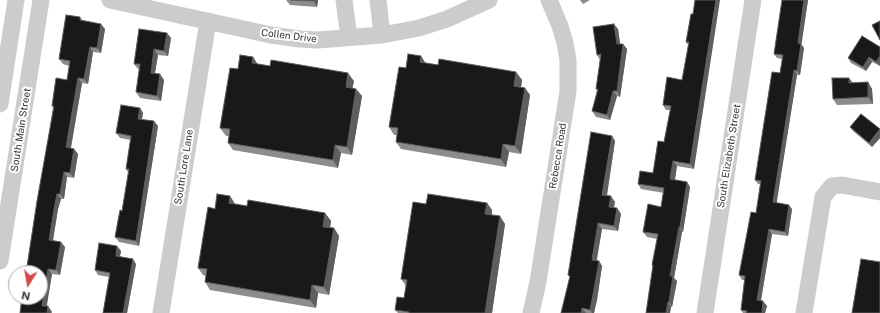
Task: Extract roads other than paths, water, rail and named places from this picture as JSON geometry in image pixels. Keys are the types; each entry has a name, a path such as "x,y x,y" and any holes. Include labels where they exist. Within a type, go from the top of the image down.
{"street":[{"path":"0,104 16,0"},
{"name":"South Main Street","path":"0,261 4,214 41,0"},
{"name":"Collen Drive","path":"110,0 141,3 208,21 271,35 318,40 382,35 419,28 447,19 489,0"},
{"path":"344,0 349,37"},
{"path":"378,0 382,35"},
{"name":"Rebecca Road","path":"531,313 538,282 568,91 568,60 565,43 560,26 549,0"},
{"name":"South Elizabeth Street","path":"705,313 753,0"},
{"name":"South Lore Lane","path":"161,313 208,21"},
{"path":"804,313 823,197 832,186 842,186 880,192"}]}
